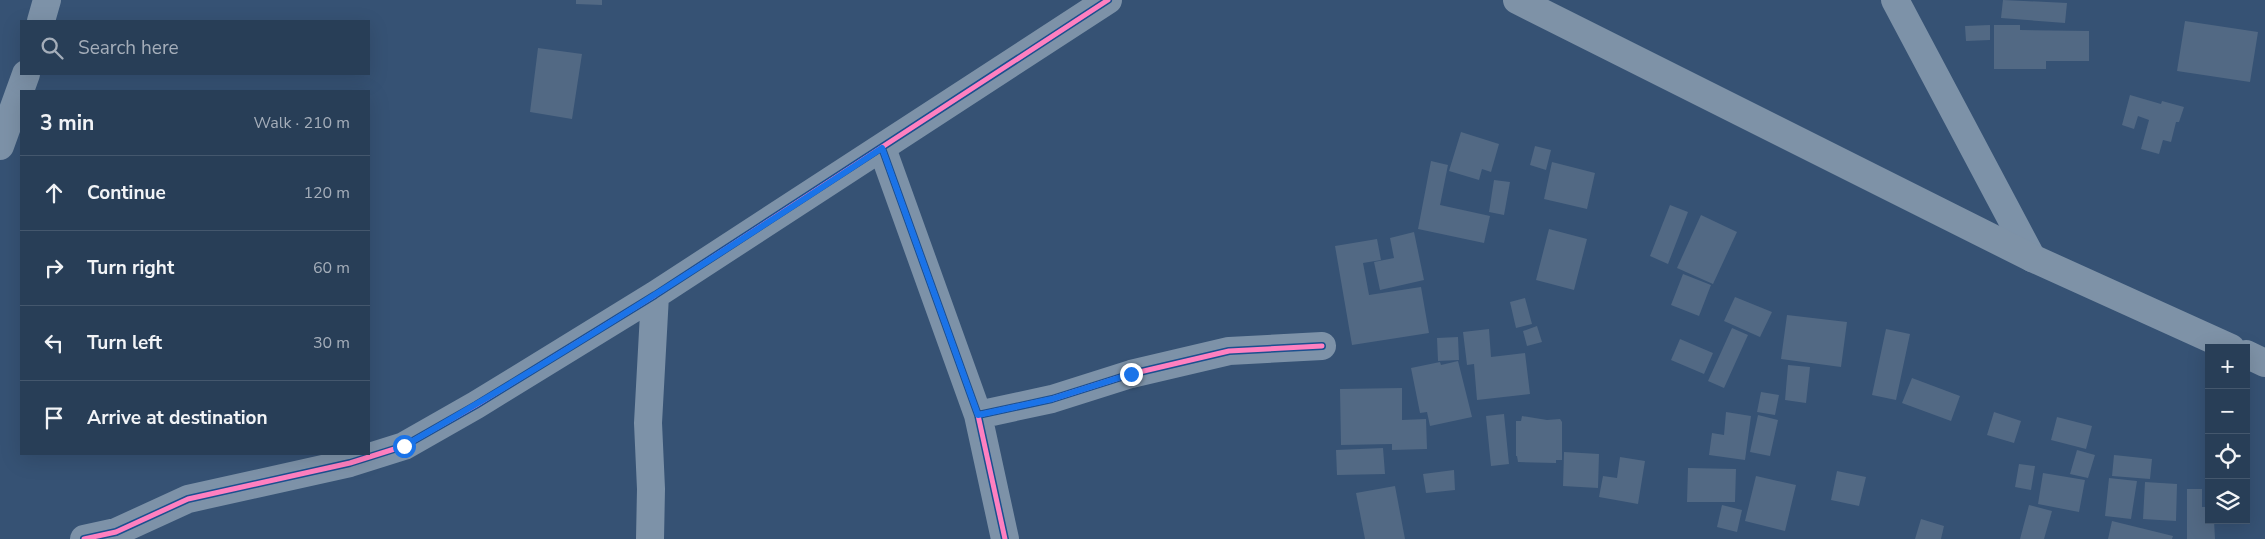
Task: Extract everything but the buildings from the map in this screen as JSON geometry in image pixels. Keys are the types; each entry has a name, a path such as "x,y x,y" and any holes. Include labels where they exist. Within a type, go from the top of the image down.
{"highway":[{"path":"1517,0 2032,258 2222,344"},
{"path":"2250,356 2265,363"}],"street":[{"path":"41,20 47,0"},
{"path":"84,539 116,532 188,499 350,464 404,446 476,405 655,295 1108,0"},
{"path":"1895,0 2032,258"},
{"path":"20,90 26,75"},
{"path":"0,146 20,91"},
{"path":"882,148 978,415 1005,539"},
{"path":"650,539 651,489 648,422 655,295"},
{"path":"978,415 1052,399 1131,374 1229,351 1322,346"}],"cycle path":[{"path":"84,539 116,532 188,499 350,463 404,446 476,405 655,295 1108,0"},
{"path":"882,148 978,415 1005,539"},
{"path":"978,415 1052,399 1131,374 1229,351 1322,346"}],"route":[{"path":"404,446 476,405 655,295 882,148 978,415 1052,399 1131,374"}]}
